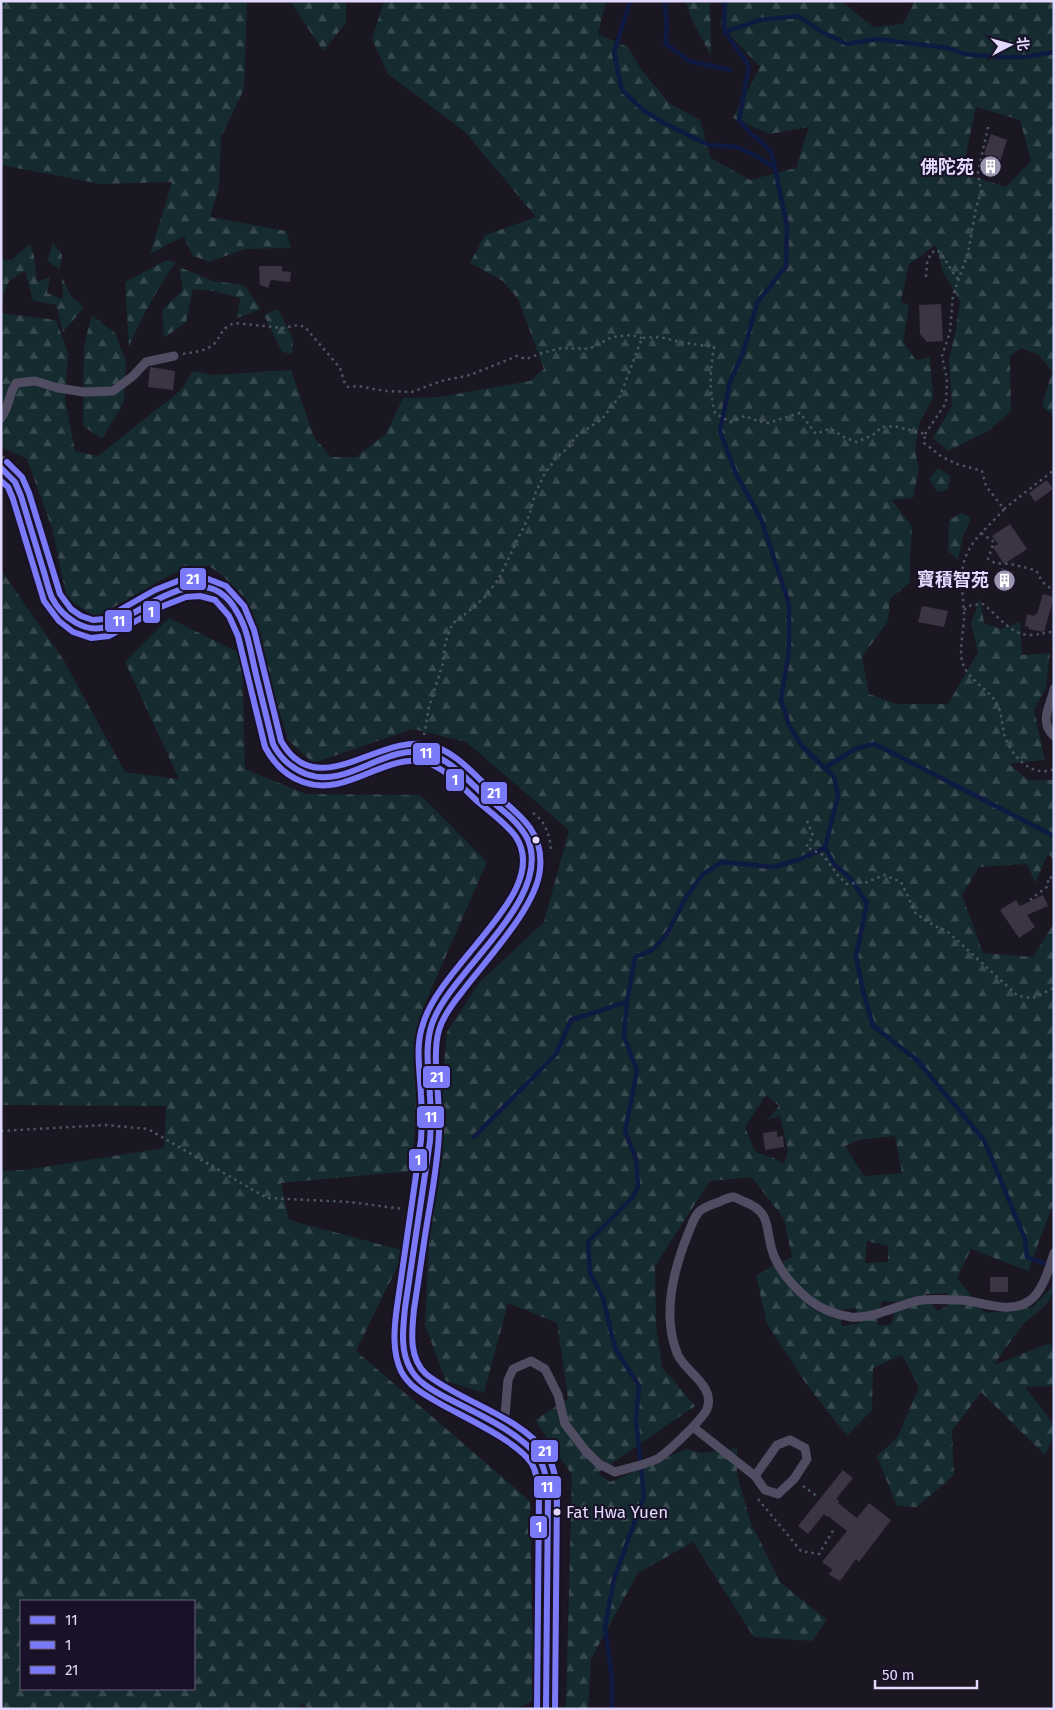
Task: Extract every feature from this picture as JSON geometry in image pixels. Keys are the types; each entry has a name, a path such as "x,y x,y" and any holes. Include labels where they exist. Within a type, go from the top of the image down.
{"main road":[{"path":"1,468 15,482 21,496 52,598 71,620 85,628 100,628 176,591 200,587 214,589 226,598 242,621 250,644 273,744 278,753 292,767 309,776 326,778 345,774 403,753 418,752 430,754 450,765 516,823 525,835 531,849 532,865 527,883 518,903 508,919 443,1003 431,1026 428,1050 431,1092 430,1147 404,1326 405,1351 410,1368 426,1385 504,1430 533,1450 542,1465 547,1481 548,1493 546,1709"}],"lane":[{"path":"1,418 6,411 10,392 16,383 35,381 58,388 84,392 113,391 133,376 146,362 174,356"},
{"path":"1054,689 1045,713 1049,731 1054,736"},
{"path":"504,1430 508,1380 514,1369 531,1361 545,1369 558,1395 565,1424 585,1450 599,1464 615,1472 657,1458 699,1422 707,1408 708,1396 704,1386 677,1355 672,1338 669,1317 674,1274 692,1224 700,1211 734,1197 755,1206 766,1217 769,1238 775,1258 792,1285 810,1301 830,1313 854,1317 878,1313 918,1300 962,1300 1016,1307 1030,1301 1041,1286 1048,1273 1053,1256"},
{"path":"693,1427 755,1476 765,1490 778,1494 794,1479 807,1459 805,1448 790,1440 777,1445 755,1476"}],"path":[{"path":"988,127 978,172 981,192 976,208 968,253 954,295 950,332 942,356 947,379 946,403 925,434 924,443 942,457 957,464 982,471 986,486 1004,509"},
{"path":"926,277 927,263 931,253 937,250 942,254 959,280"},
{"path":"174,356 202,351 214,344 220,332 235,323 283,328 299,325 305,327 340,368 345,384 348,387 358,386 385,391 412,392 441,381 470,375 517,356 526,359 562,348 589,348 612,337 630,335 642,338 660,337 714,347 710,374 710,395 715,413 730,422 745,416 768,423 800,413 816,434 830,428 836,430 843,437 857,442 873,435 882,427 894,426 925,434"},
{"path":"422,738 443,663 445,644 452,624 486,596 498,578 529,516 535,494 544,475 557,457 569,447 576,437 602,419 620,396 642,338"},
{"path":"1054,470 1004,509 976,537 966,556 962,577 964,610 962,660 968,676 988,692 998,705 1004,734 1021,762 1035,770 1049,771 1054,769"},
{"path":"981,532 994,542 988,559 995,563 1011,564 1035,570 1038,572 1041,580 1054,593"},
{"path":"964,610 971,605 983,604 1007,626 1020,634 1027,636 1054,632"},
{"path":"807,820 813,836 806,847 824,855 840,878 847,884 867,882 884,875 901,882 916,914 947,931 1018,996 1033,998 1054,988"},
{"path":"1030,900 1048,886 1048,878 1054,877"},
{"path":"1,1131 105,1125 148,1129 266,1198 350,1202 420,1212"},
{"path":"755,1476 752,1484 758,1500 802,1551 819,1554 834,1529"},
{"path":"794,1479 818,1497"}],"green space":[{"path":"1,1 247,1 244,89 221,137 219,188 210,217 286,231 291,248 246,249 208,262 192,255 184,236 150,254 172,182 101,184 1,165"},
{"path":"290,1 346,1 346,23 323,51"},
{"path":"384,1 606,1 598,34 628,47 641,69 669,103 700,120 711,158 750,180 796,168 809,127 770,134 733,118 760,67 720,24 728,1 841,1 873,27 903,24 915,1 1051,1 1054,3 1054,416 1042,406 1052,372 1039,355 1021,348 1010,356 1011,411 990,430 948,451 933,438 952,406 949,360 960,301 943,272 936,245 909,264 901,301 909,306 903,342 916,360 930,357 933,398 919,424 915,450 919,470 913,498 892,500 912,527 910,582 890,599 888,621 862,657 869,694 896,704 948,704 978,652 971,623 980,598 984,623 1001,629 1020,622 1022,655 1050,653 1046,688 1034,710 1045,760 1009,764 1028,780 1054,780 1054,860 1048,854 1035,883 1027,864 979,867 962,895 983,953 1033,957 1054,923 1054,1202 1028,1271 971,1249 957,1278 985,1313 1033,1307 1051,1288 1054,1279 1053,1289 1048,1302 1022,1326 994,1365 1050,1343 1054,1351 1054,1386 1025,1387 1054,1424 1054,1435 1045,1455 981,1392 952,1431 954,1475 917,1507 897,1506 877,1456 897,1438 919,1387 902,1355 873,1368 872,1410 847,1436 807,1385 767,1324 756,1275 792,1257 784,1219 752,1177 710,1181 655,1266 656,1325 662,1367 695,1406 598,1473 610,1482 686,1449 702,1453 737,1448 737,1475 751,1523 780,1582 827,1620 812,1641 754,1637 693,1542 638,1573 591,1659 588,1709 564,1709 566,1706 572,1475 535,1420 568,1399 557,1323 508,1303 484,1393 446,1381 425,1325 431,1200 447,1032 479,983 544,922 569,830 466,742 413,729 313,763 288,740 245,598 222,575 208,565 172,574 96,617 67,599 52,528 27,459 1,447 1,313 56,320 68,353 65,399 75,451 98,456 180,391 193,371 213,375 291,370 314,437 331,457 356,457 386,434 403,398 440,397 530,381 544,369 518,299 503,281 470,263 485,235 536,217 465,132 388,74 372,39","holes":["976,107 1020,120 1031,161 1006,187 962,173","766,1095 779,1106 767,1120 780,1116 788,1151 784,1164 774,1158 755,1152 745,1127","895,1136 902,1173 864,1176 845,1146 859,1140","867,1241 888,1246 888,1262 865,1263","948,1293 948,1306 937,1311 925,1294","882,1301 897,1302 891,1325 877,1325","856,1308 860,1323 842,1326 839,1310"]},
{"path":"685,1 710,1 711,56 693,22"},
{"path":"53,243 62,255 60,269 47,261"},
{"path":"30,244 34,256 37,282 50,277 47,293 63,299 62,278 71,296 84,307 63,332 56,305 33,301 25,270 9,281 1,303 1,259 11,260"},
{"path":"167,260 176,262 150,303 129,346 125,282"},
{"path":"179,267 213,281 244,285 261,309 237,318 240,298 213,291 193,289 186,322 164,338 162,310 183,290"},
{"path":"278,309 293,339 292,354 282,352 264,315"},
{"path":"92,315 115,333 126,361 124,402 102,439 83,426 84,345"},
{"path":"938,468 951,476 947,490 937,492 929,479"},
{"path":"962,513 971,518 963,537 958,560 948,551 949,520"},
{"path":"1,570 63,659 125,772 179,779 125,662 169,618 242,654 245,769 306,794 420,795 487,862 423,1008 412,1171 281,1183 289,1220 405,1251 356,1351 530,1501 532,1614 538,1697 517,1709 310,1709 301,1703 300,1709 1,1709 1,1171 25,1170 164,1148 166,1106 1,1105"}],"building":[{"path":"991,134 1007,140 995,177 981,172 986,155 984,154"},
{"path":"259,266 282,266 282,271 291,272 290,282 271,280 268,288 260,285"},
{"path":"941,304 943,341 927,342 920,334 919,305"},
{"path":"150,367 175,371 173,390 148,387"},
{"path":"1047,480 1053,489 1035,502 1029,493"},
{"path":"1010,524 1027,549 1004,564 993,547 998,544 992,536"},
{"path":"1001,568 1014,572 1010,584 997,579"},
{"path":"1043,594 1054,597 1044,632 1029,629 1029,627 1025,626 1027,614 1035,616 1037,614"},
{"path":"922,606 948,611 944,627 918,622"},
{"path":"1043,895 1048,906 1027,915 1035,927 1019,938 1000,910 1016,900 1020,906"},
{"path":"777,1131 777,1137 783,1136 784,1147 765,1150 763,1133"},
{"path":"990,1277 1008,1277 1008,1292 990,1292"},
{"path":"843,1470 853,1478 836,1499 839,1501 838,1503 857,1518 869,1503 891,1520 859,1562 856,1559 840,1581 828,1574 833,1570 822,1562 847,1531 824,1514 808,1534 798,1526"}],"waterway":[{"path":"630,1 614,53 622,90 643,110 664,123 709,145 736,147 755,155 775,168"},
{"path":"665,1 667,27 665,43 689,61 730,70"},
{"path":"725,1 725,32 749,66 739,120 772,154 787,226 786,266 757,303 743,353 730,382 720,431 736,474 761,519 789,604 789,651 781,699 789,725 802,746 834,777 838,795 825,848 834,864 849,877 867,903 856,956 873,1026 916,1059 984,1140 1025,1239 1027,1257 1051,1266"},
{"path":"725,32 760,20 798,16 822,32 847,44 877,39 948,48 964,54 998,57 1025,57 1054,52"},
{"path":"824,768 857,748 875,744 1054,836"},
{"path":"474,1137 556,1054 571,1020 627,1002 635,957 652,950 660,942 668,932 685,899 703,874 722,862 773,867 798,860 825,848"},
{"path":"612,1709 612,1678 605,1627 614,1579 644,1496 636,1419 639,1386 615,1348 603,1298 590,1273 588,1242 632,1198 638,1187 636,1159 625,1131 637,1071 624,1036 627,1002"}],"transit line":[{"name":"21","path":"7,462 22,477 29,493 60,594 71,609 81,616 93,620 104,619 155,590 183,579 208,579 226,586 244,606 254,630 281,741 296,759 312,767 330,767 390,748 410,744 429,745 439,748 456,758 513,809 534,834 540,856 540,869 537,884 530,900 508,933 452,1005 439,1030 436,1053 439,1120 438,1153 414,1309 412,1343 416,1360 426,1374 455,1393 506,1419 521,1429 545,1452 552,1467 557,1493 555,1709"},
{"name":"11","path":"1,468 15,482 21,496 52,598 62,612 75,623 91,628 108,626 157,600 192,587 209,588 224,595 237,612 248,638 273,744 291,766 306,774 322,777 337,776 398,754 413,752 429,754 444,761 458,771 514,821 528,840 532,863 526,887 513,911 496,935 442,1003 432,1024 428,1042 431,1107 430,1141 405,1308 403,1339 407,1361 413,1373 425,1385 520,1439 538,1457 542,1465 548,1493 546,1709"},
{"name":"1","path":"1,481 8,487 13,499 44,601 59,621 73,632 91,638 109,636 163,606 186,597 200,596 215,600 229,616 238,636 265,747 276,764 286,773 303,782 333,785 389,765 404,762 425,762 450,776 503,822 516,837 522,851 523,866 513,895 438,993 427,1014 421,1032 419,1041 422,1106 421,1140 394,1340 398,1364 408,1382 428,1397 503,1438 525,1455 535,1471 539,1493 537,1709"}],"place":[{"name":"佛陀苑","path":"990,167"},
{"name":"寶積智苑","path":"1005,580"},
{"name":"Fat Hwa Yuen","path":"557,1512"}]}
